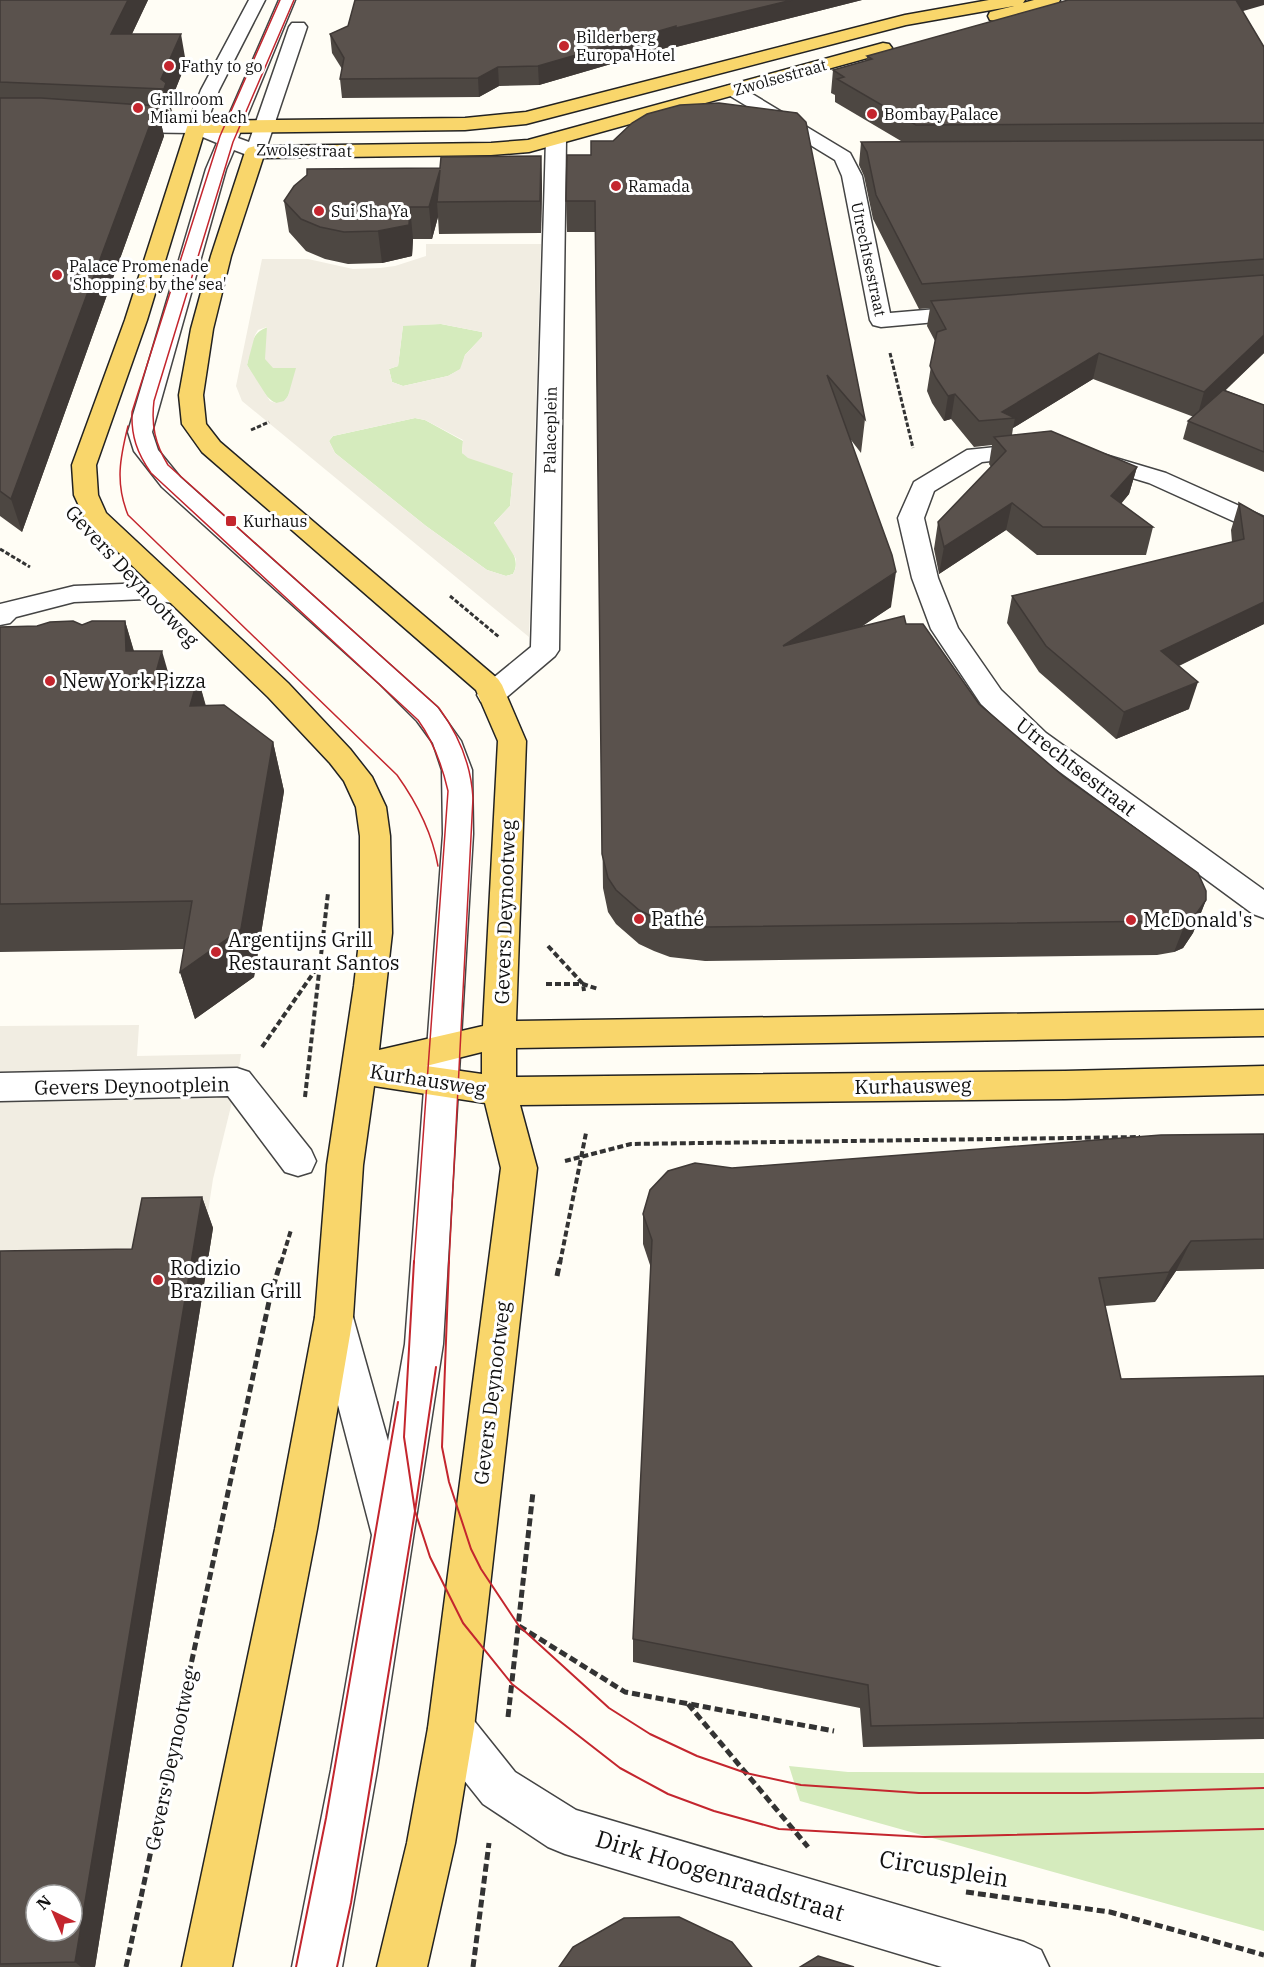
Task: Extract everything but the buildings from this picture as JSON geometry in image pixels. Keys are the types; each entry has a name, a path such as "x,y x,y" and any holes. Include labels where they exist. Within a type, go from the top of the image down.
{"main road":[{"name":"Zwolsestraat","path":"230,132 264,125 465,124 526,118 905,20 1012,3 1052,0"},
{"name":"Zwolsestraat","path":"937,33 1012,3"},
{"name":"Zwolsestraat","path":"255,152 491,149 529,146 903,42"},
{"name":"Gevers Deynootweg","path":"196,127 136,320 84,465 86,495 95,516 278,690 357,777 371,807 375,836 376,933 371,986 345,1165 334,1317 293,1541 207,1967"},
{"name":"Gevers Deynootweg","path":"255,152 221,256 202,329 190,394 194,424 211,447 488,685 512,741 499,1035 499,1091 519,1168 450,1728 431,1843 402,1967"},
{"name":"Kurhausweg","path":"358,1069 444,1065 499,1035 1264,1023"},
{"name":"Kurhausweg","path":"444,1065 499,1091 1065,1085 1264,1080"}],"street":[{"name":"Gevers Deynootweg","path":"196,127 210,90 257,0"},
{"name":"Gevers Deynootweg","path":"287,0 230,132 161,350 140,432 146,451 158,469 427,714 447,741 457,770 458,834 424,1344 354,1770 317,1967"},
{"name":"Gevers Deynootweg","path":"255,152 303,11"},
{"path":"734,90 843,157 866,157"},
{"path":"96,124 144,128 196,127"},
{"name":"Zwolsestraat","path":"196,127 230,132 255,152"},
{"name":"Palaceplein","path":"491,695 545,650 556,140"},
{"name":"Utrechtsestraat","path":"843,157 852,176 881,320"},
{"path":"881,320 997,312"},
{"path":"923,487 976,455 1047,449 1107,461 1161,481 1264,527"},
{"name":"Utrechtsestraat","path":"923,487 911,518 925,578 945,629 991,697 1036,740 1264,906"},
{"path":"0,617 7,611 74,594 146,591 179,596"},
{"name":"Gevers Deynootplein","path":"0,1087 237,1082 298,1161"},
{"name":"Gevers Deynootweg","path":"334,1317 382,1494 391,1543"},
{"name":"Dirk Hoogenraadstraat","path":"450,1728 499,1788 565,1830 1024,1967"}],"path":[{"name":"Utrechtsestraat","path":"881,320 923,487"},
{"name":"Gevers Deynootweg","path":"126,1967 270,1297 291,1229 328,891"},
{"path":"237,1082 322,960"},
{"path":"583,984 588,1034"},
{"path":"556,1278 579,1159 587,1130 589,1090"},
{"path":"519,1168 579,1159 631,1144 1145,1137"},
{"path":"473,1967 499,1788 533,1486"},
{"path":"519,1626 625,1692 834,1731"},
{"path":"688,1704 816,1856"},
{"name":"Circusplein","path":"964,1892 1110,1912 1264,1955"}],"green space":[{"path":"441,324 482,332 482,337 465,355 461,369 448,376 403,386 392,382 389,369 398,366 403,325"},
{"path":"268,327 297,368 290,393 283,402 277,403 265,394 247,365 254,337"},
{"path":"415,418 425,420 463,441 462,453 513,473 510,506 494,523 514,555 516,561 513,574 506,576 487,570 426,526 335,453 329,441 333,436"},
{"path":"789,1766 848,1772 1264,1773 1264,1931 800,1801"}],"shaded area":[{"path":"426,244 541,244 529,637 242,401 236,386 262,259 308,259 353,269 395,266 426,256","holes":["441,324 482,332 482,337 465,355 460,369 448,376 403,386 392,382 389,369 398,366 403,326","267,327 265,359 273,368 296,368 288,396 284,401 276,403 270,401 247,365 258,330","415,418 425,420 463,440 462,453 468,458 513,473 510,506 494,523 516,559 513,574 506,576 487,570 426,526 335,453 329,441 333,436"]},
{"path":"139,1025 137,1056 241,1054 237,1082 213,1179 206,1225 138,1275 40,1273 45,1250 0,1251 0,1026"}],"tram line":[{"path":"280,0 220,136 132,412 133,429 139,451 151,473 418,720 429,737 440,763 448,791 414,1263"},
{"path":"294,0 233,142 154,401 153,418 157,442 168,465 439,708 463,750 470,773 473,798 449,1263"},
{"path":"128,426 120,470 121,492 128,515 397,775 423,818 438,866"},
{"path":"414,1261 404,1437 415,1511"},
{"path":"449,1261 442,1447 449,1482 471,1549 481,1569 519,1626 609,1708 650,1734 697,1756 746,1773 801,1785 919,1793 1088,1793 1264,1788"},
{"path":"415,1511 436,1367"},
{"path":"296,1967 326,1818 398,1402"},
{"path":"337,1967 351,1903 415,1511"},
{"path":"415,1511 430,1557 463,1623 512,1684 620,1768 668,1794 714,1811 779,1829 925,1837 1264,1829"}],"place":[{"name":"Bilderberg Europa Hotel","path":"564,46"},
{"name":"Fathy to go","path":"169,66"},
{"name":"Grillroom Miami beach","path":"138,108"},
{"name":"Bombay Palace","path":"872,114"},
{"name":"Ramada","path":"616,186"},
{"name":"Sui Sha Ya","path":"319,211"},
{"name":"Palace Promenade 'Shopping by the sea'","path":"57,275"},
{"name":"Kurhaus","path":"231,521"},
{"name":"New York Pizza","path":"50,681"},
{"name":"Pathé","path":"639,919"},
{"name":"McDonald's","path":"1131,920"},
{"name":"Argentijns Grill Restaurant Santos","path":"216,952"},
{"name":"Rodizio Brazilian Grill","path":"158,1280"}]}
